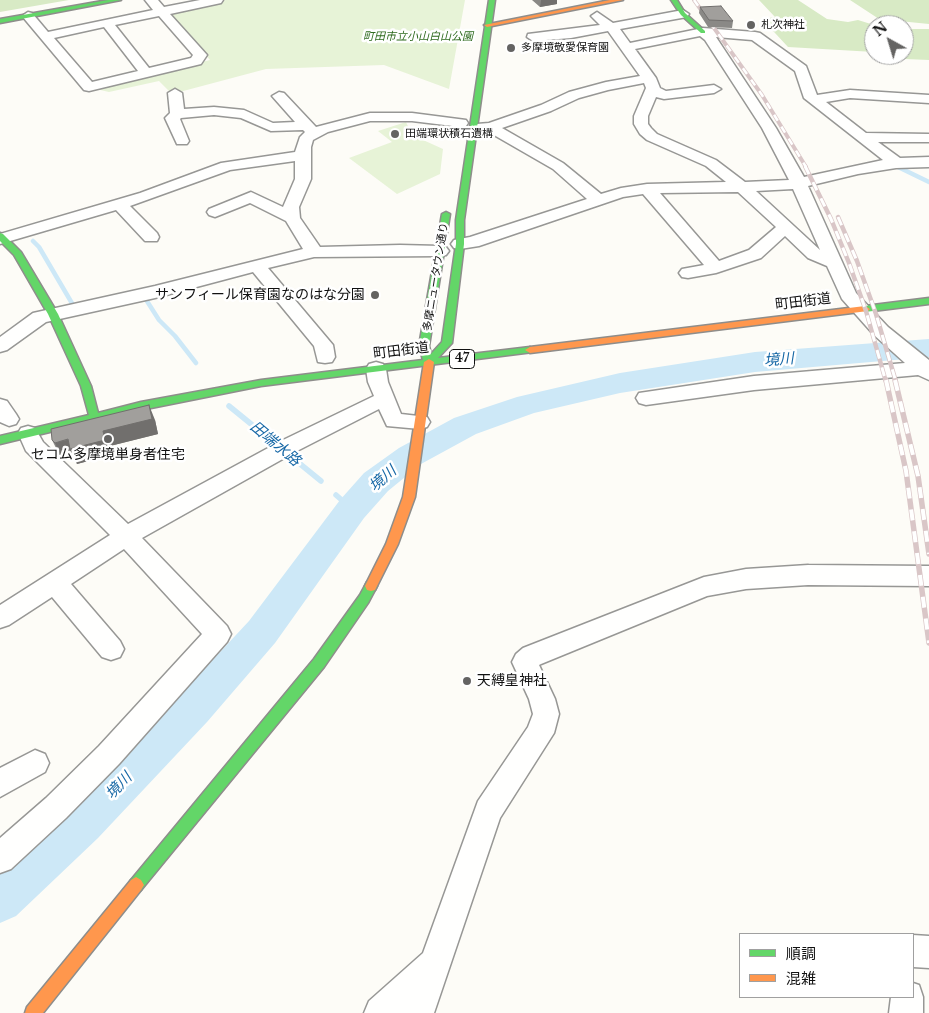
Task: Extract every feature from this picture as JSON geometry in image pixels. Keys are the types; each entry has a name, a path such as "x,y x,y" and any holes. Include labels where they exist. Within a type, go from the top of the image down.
{"main road":[{"path":"0,21 86,3 118,0"},
{"name":"多摩ニュータウン通り","path":"447,206 424,346 429,362 451,342 460,244 464,124 492,0"},
{"path":"487,25 620,0"},
{"path":"674,0 684,14 703,32"},
{"path":"1,238 18,254 53,314 86,386 94,416"},
{"name":"町田街道","path":"841,296 866,293"},
{"name":"町田街道","path":"0,440 11,419 94,416 224,389 929,301"},
{"name":"町田街道","path":"409,347 451,342"},
{"path":"34,1013 74,960 341,634 364,599 385,561 401,522 408,497 429,362"}],"street":[{"path":"28,16 89,87 196,61 200,55 151,0"},
{"path":"45,36 217,0"},
{"path":"533,37 610,28 684,14"},
{"path":"597,16 627,47 651,84 664,95 712,84"},
{"path":"108,24 146,73"},
{"path":"627,47 703,32 755,36 801,69 809,94 814,100 896,163"},
{"path":"703,32 710,38 770,128 799,183 834,263 841,296 861,310 884,333 925,368"},
{"path":"490,127 546,108 574,95 606,86 651,84"},
{"path":"651,84 641,116 641,124 645,131 652,137 711,163 742,187 814,254 834,263"},
{"path":"175,92 177,114"},
{"path":"814,100 850,94 929,98"},
{"path":"279,96 309,129"},
{"path":"182,141 172,118 177,114 214,111 244,114 271,127 309,129 370,116 412,117 490,127 558,166 598,200"},
{"path":"309,129 303,147 303,179 291,207 292,218 314,252"},
{"path":"861,137 929,138"},
{"path":"1,238 178,185 226,166 304,155"},
{"path":"460,244 473,242 620,193 647,188 742,187 799,183 858,169 896,163 929,162"},
{"path":"647,188 716,268"},
{"path":"215,212 251,197 292,218"},
{"path":"118,203 151,237"},
{"path":"688,273 716,268 755,254 785,228"},
{"path":"0,346 40,317 155,292 256,265 314,252 323,254 400,250 440,251"},
{"path":"256,265 323,345 325,358"},
{"path":"646,398 754,383 925,368"},
{"path":"376,369 378,382 394,421 420,422"},
{"path":"0,618 126,536 283,449 385,399"},
{"path":"0,858 56,808 109,756 218,634 126,536 39,452 11,419"},
{"path":"413,1013 421,1005 488,811 540,733 546,714 542,699 526,662 532,656 704,587 746,579 808,575 880,574 929,576"},
{"path":"54,582 111,649"},
{"path":"0,783 35,763"},
{"path":"914,951 929,952"},
{"path":"381,1013 434,964"},
{"path":"906,1013 907,998"}],"green space":[{"path":"0,0 69,0 0,12"},
{"name":"町田市立小山白山公園","path":"226,0 465,0 449,89 384,65 266,69 172,94 159,81 109,92 96,89 210,60 168,14"},
{"path":"759,0 798,0 827,19 864,22 864,51 788,47 762,19 775,17"},
{"path":"850,0 929,0 929,24 914,22 914,15 873,15"},
{"path":"914,29 929,29 929,60 914,59"},
{"path":"406,122 412,135 443,149 440,174 397,194 349,158 392,142 378,131"}],"building":[{"path":"721,6 733,21 709,20 700,7"},
{"path":"149,405 152,419 103,431 105,440 70,449 68,439 55,443 52,440 51,429"}],"waterway":[{"path":"898,167 896,166 929,182"},
{"name":"田端水路","path":"33,241 39,247 73,305"},
{"name":"田端水路","path":"145,298 159,320 175,336 196,363"},
{"name":"境川","path":"0,900 83,823 193,709 262,632 352,509 376,482 410,456 465,426 528,404 620,383 755,362 929,348"},
{"name":"田端水路","path":"229,406 321,481"},
{"name":"田端水路","path":"336,495 352,509"}],"railway":[{"path":"694,0 762,95 806,167"},
{"path":"805,166 831,219 849,263 866,311 886,382"},
{"path":"838,217 857,261 876,314 896,382"},
{"path":"886,380 906,471 929,643"},
{"path":"895,380 918,476 929,554"}],"traffic: fast":[{"path":"0,21 118,0"},
{"path":"429,362 447,343 460,244 460,220 492,0"},
{"path":"674,0 683,14 703,32"},
{"path":"429,362 424,346 446,214"},
{"path":"0,236 18,254 53,314 86,386 94,416"},
{"path":"865,309 929,301"},
{"path":"0,440 141,406 261,383 530,350"},
{"path":"136,885 319,663 371,586"}],"traffic: slow":[{"path":"487,25 620,0"},
{"path":"530,350 865,309"},
{"path":"371,586 392,544 409,497 429,362"},
{"path":"33,1013 136,885"}],"place":[{"name":"札次神社","path":"751,25"},
{"name":"多摩境敬愛保育園","path":"511,48"},
{"name":"田端環状積石遺構","path":"395,134"},
{"name":"サンフィール保育園なのはな分園","path":"375,295"},
{"name":"セコム多摩境単身者住宅","path":"108,439"},
{"name":"天縛皇神社","path":"467,681"}]}
